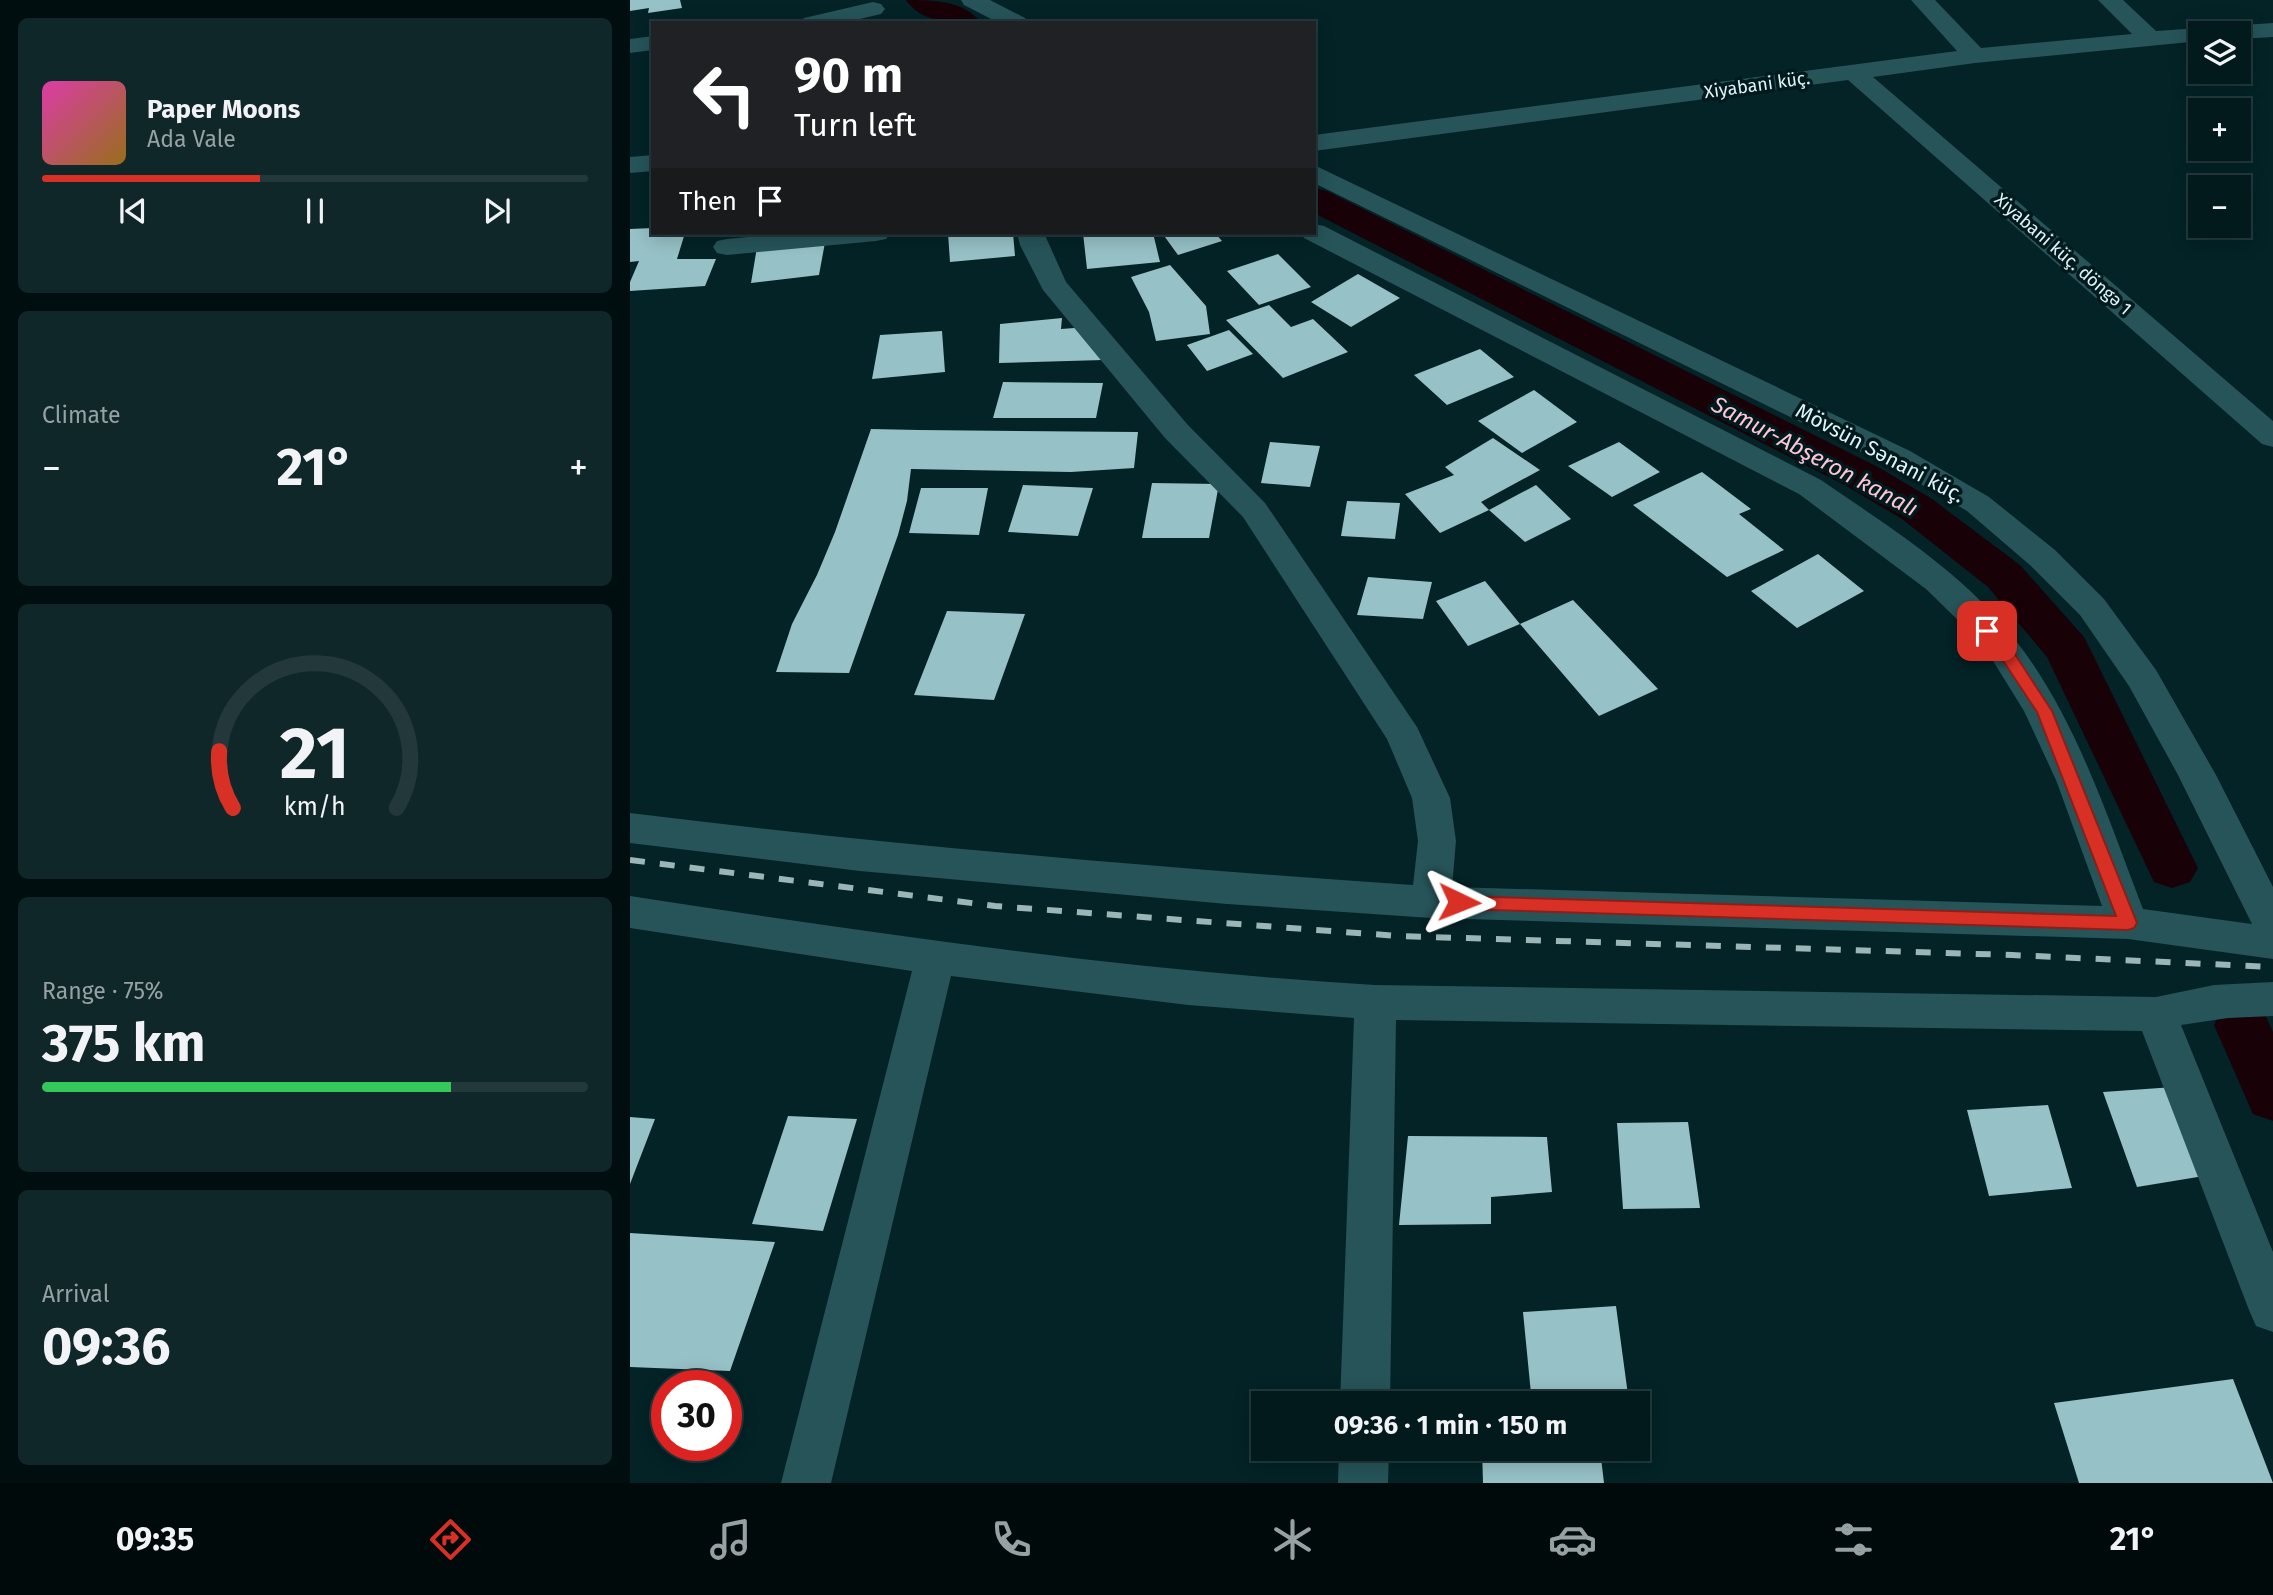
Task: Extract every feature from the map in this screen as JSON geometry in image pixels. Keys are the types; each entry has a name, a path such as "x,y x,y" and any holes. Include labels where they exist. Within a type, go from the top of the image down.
{"street":[{"path":"972,0 1013,21"},
{"path":"1922,0 1975,56"},
{"path":"2109,0 2141,27 2148,37"},
{"path":"821,21 873,9"},
{"path":"2251,31 2273,30"},
{"name":"Xiyabani küç.","path":"1316,143 1975,56 2188,35"},
{"path":"630,46 651,43"},
{"name":"Xiyabani küç. döngə 1","path":"1853,72 2273,437"},
{"path":"630,165 651,163"},
{"name":"Mövsün Sənani küç.","path":"1316,174 1899,458 1978,504 2043,558 2092,607 2143,679 2197,775 2273,926"},
{"path":"1316,233 1810,487 1886,540 1959,601 2001,646 2044,711 2128,923"},
{"path":"727,247 855,235"},
{"path":"1032,235 1054,284 1088,327 1176,431 1254,510 1404,736 1432,809 1437,841 1431,902"},
{"path":"630,828 860,856 1227,888 1431,902 2128,923 2273,943"},
{"path":"630,912 935,958 1281,997 1375,1002 2156,1014 2185,1005 2219,1000 2273,999"},
{"path":"806,1483 935,958"},
{"path":"1365,1391 1375,1002"},
{"path":"2156,1014 2273,1310"},
{"path":"1363,1483 1364,1461"}],"building":[{"path":"630,0 680,0 682,8 648,13 649,8 630,11"},
{"path":"651,228 651,235 684,235 677,259 716,259 705,286 630,291 630,282 639,261 630,262 630,229"},
{"path":"948,235 1013,235 1015,256 950,262"},
{"path":"1083,235 1153,235 1160,262 1087,269"},
{"path":"1163,235 1217,235 1222,241 1178,255"},
{"path":"826,237 819,275 751,283 757,247"},
{"path":"1278,254 1311,287 1259,305 1227,271"},
{"path":"1170,265 1206,306 1210,334 1156,341 1149,312 1131,277"},
{"path":"1358,274 1400,298 1351,327 1311,302"},
{"path":"1269,305 1291,327 1313,319 1348,352 1283,378 1226,320"},
{"path":"1062,318 1061,329 1088,327 1103,360 999,363 1000,324"},
{"path":"1229,330 1253,354 1207,371 1187,345"},
{"path":"942,331 945,372 872,379 880,335"},
{"path":"1480,349 1514,377 1447,405 1414,375"},
{"path":"1003,382 1103,383 1096,418 993,418"},
{"path":"1534,390 1577,422 1522,453 1478,421"},
{"path":"871,429 1138,432 1134,468 1071,472 911,469 907,501 898,535 849,673 776,672 792,624 835,532"},
{"path":"1493,438 1540,470 1481,502 1489,510 1440,533 1405,494 1454,475 1445,467"},
{"path":"1270,442 1320,446 1310,487 1261,483"},
{"path":"1619,442 1660,472 1612,497 1568,466"},
{"path":"1702,472 1751,509 1739,514 1784,550 1727,577 1633,505"},
{"path":"1152,483 1219,484 1209,538 1142,538"},
{"path":"1023,485 1093,488 1078,536 1008,532"},
{"path":"1536,485 1571,519 1525,542 1489,510"},
{"path":"921,488 988,488 979,535 909,533"},
{"path":"1347,501 1400,503 1395,539 1341,536"},
{"path":"1818,554 1864,591 1797,628 1751,591"},
{"path":"1368,577 1432,582 1423,619 1357,615"},
{"path":"1485,581 1520,624 1468,646 1436,601"},
{"path":"1573,600 1658,689 1599,716 1520,624"},
{"path":"947,611 1025,614 994,700 914,695"},
{"path":"2174,1087 2210,1175 2137,1187 2103,1092"},
{"path":"2048,1105 2072,1188 1989,1196 1967,1110"},
{"path":"788,1116 857,1119 823,1231 752,1224"},
{"path":"630,1117 655,1119 630,1184"},
{"path":"1688,1122 1700,1208 1623,1209 1617,1123"},
{"path":"1408,1136 1547,1137 1552,1192 1491,1197 1491,1224 1399,1225"},
{"path":"630,1233 775,1242 730,1370 630,1367"},
{"path":"1616,1306 1627,1391 1531,1391 1523,1312"},
{"path":"2233,1379 2273,1483 2079,1483 2054,1403"},
{"path":"1482,1461 1601,1461 1604,1483 1483,1483"}],"waterway":[{"name":"Samur-Abşeron kanalı","path":"921,0 962,21"},
{"name":"Samur-Abşeron kanalı","path":"1316,200 1863,477 1917,509 2004,576 2067,649 2172,868"},
{"name":"Samur-Abşeron kanalı","path":"2242,1025 2273,1096"}],"railway":[{"path":"630,860 995,906 1398,936 2012,955 2273,967"}],"route":[{"path":"1459,902 2128,923 2044,711 2001,646 1987,631"}]}
